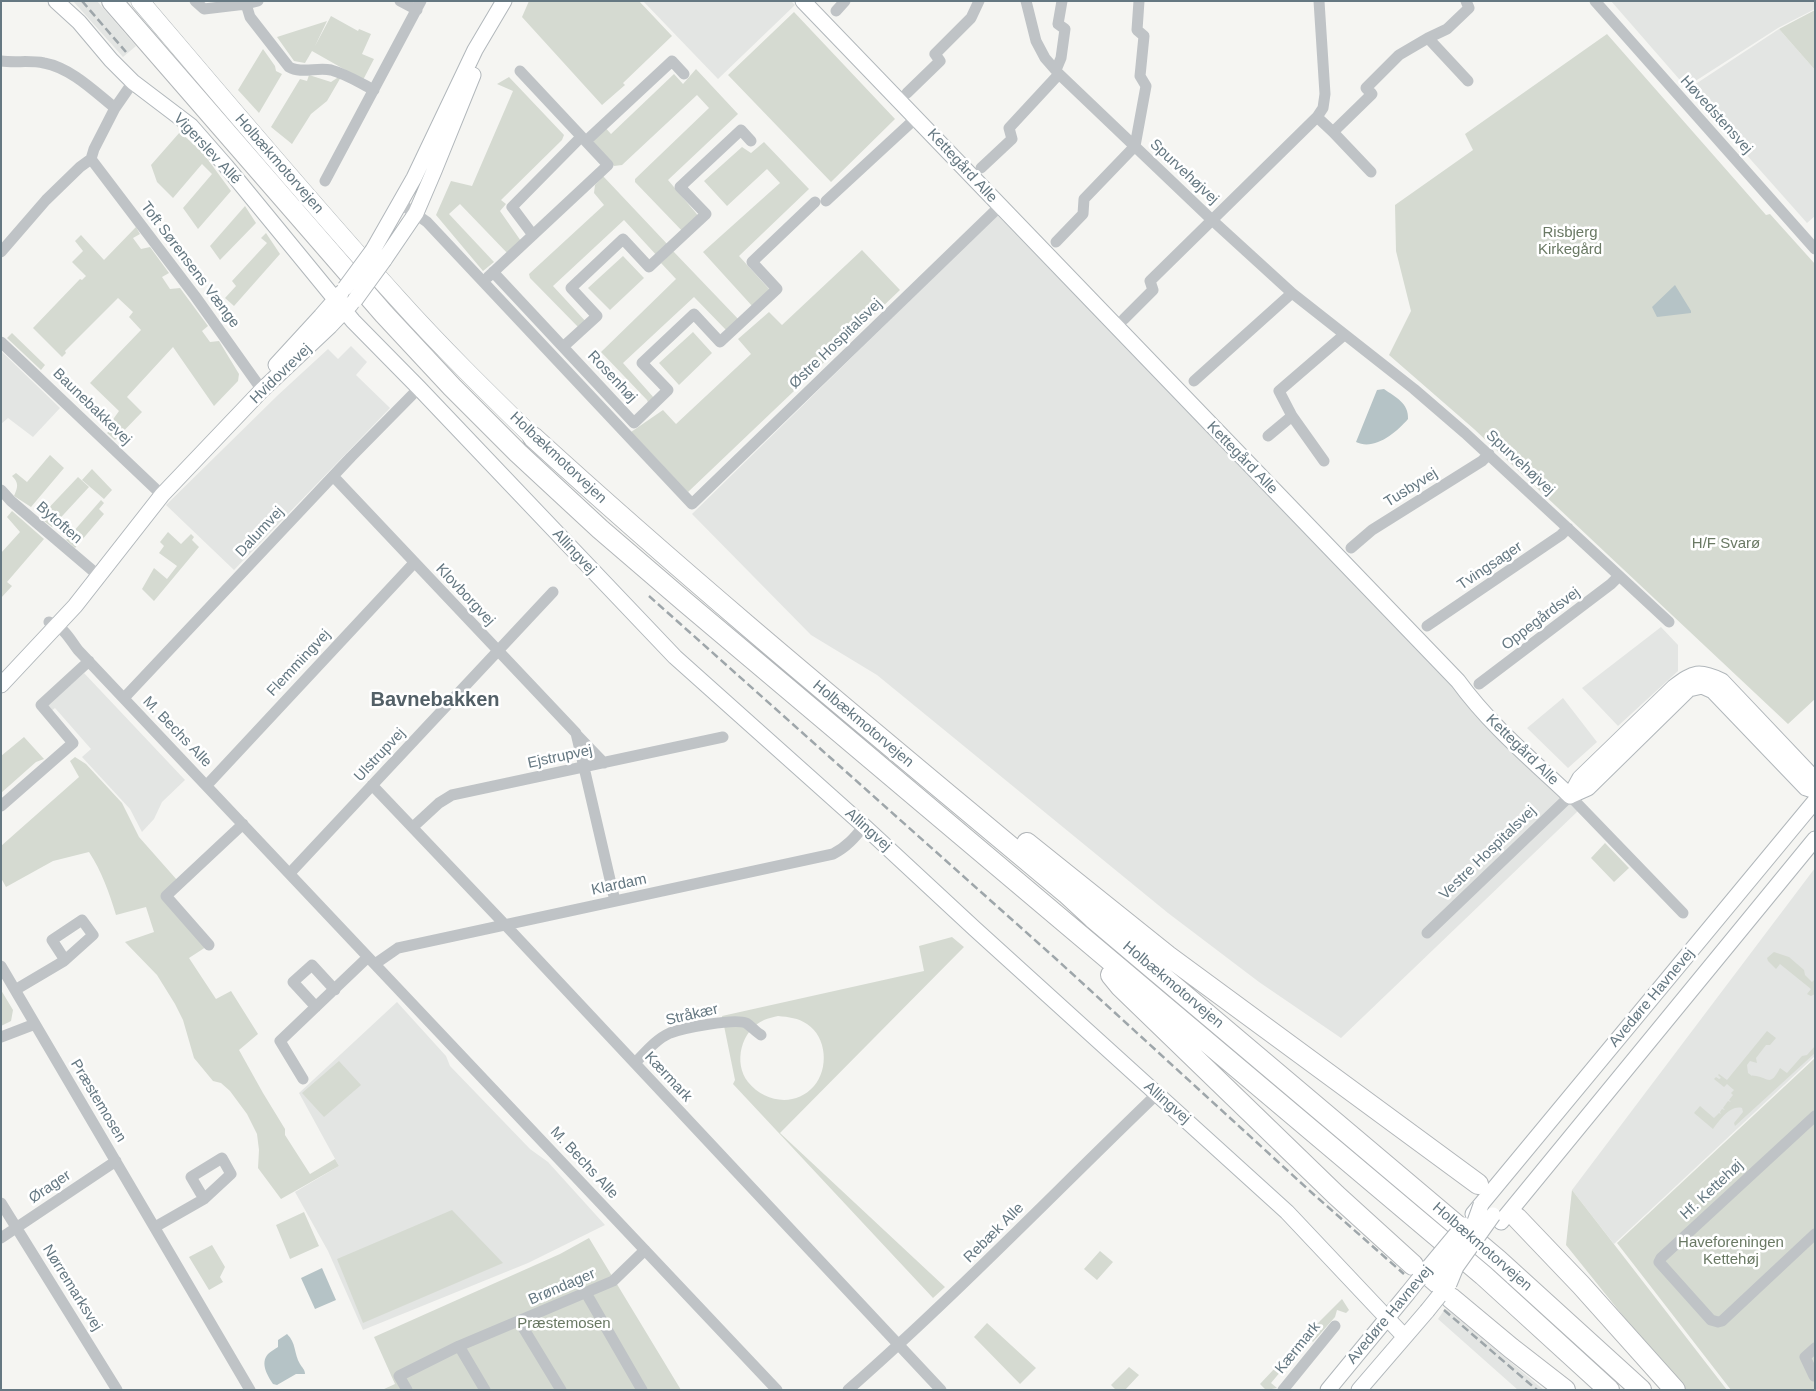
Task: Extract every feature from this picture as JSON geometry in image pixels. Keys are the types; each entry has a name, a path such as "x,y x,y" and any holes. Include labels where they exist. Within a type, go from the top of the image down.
{"highway":[{"name":"Holbækmotorvejen","path":"112,1 384,314 452,387 600,529 1483,1275 1609,1390"},
{"name":"Holbækmotorvejen","path":"533,437 592,491 794,665 1491,1254 1641,1390"},
{"path":"794,665 839,693 1168,956 1483,1194"},
{"path":"1079,934 1120,986 1336,1195 1421,1272"},
{"path":"1505,1216 1581,1285 1675,1390"},
{"path":"1444,1289 1511,1348 1565,1390"}],"main road":[{"name":"Holbækmotorvejen","path":"140,1 236,115 399,300 466,371 533,437"}],"street":[{"name":"Vigerslev Allé","path":"56,1 79,22 133,82 191,126 339,305"},
{"path":"197,4 204,9 258,1"},
{"path":"325,181 419,6 400,1"},
{"name":"Hvidovrevej","path":"1,685 54,626 159,492 260,386 330,326 345,288 373,250 400,203 475,50 504,1"},
{"name":"Kettegård Alle","path":"803,1 1451,674 1479,708 1525,755 1570,796 1683,913"},
{"path":"836,11 845,1"},
{"path":"907,93 940,62 935,54 971,18 979,1"},
{"name":"Spurvehøjvej","path":"1026,1 1036,41 1045,58 1058,72 1212,220 1292,293 1414,389 1489,454 1669,622"},
{"path":"982,168 1012,139 1009,128 1058,72 1065,29 1058,24 1062,1"},
{"path":"1135,146 1146,86 1140,76 1144,36 1138,30 1139,1"},
{"path":"1319,1 1325,94 1320,113 1333,132 1371,172"},
{"path":"1333,132 1372,94 1366,88 1399,55 1448,29 1469,8 1466,1"},
{"name":"Høvedstensvej","path":"1595,1 1815,249"},
{"path":"246,4 250,17 289,67 295,71 330,70 344,74 374,90"},
{"name":"Hvidovrevej","path":"339,305 355,300 416,213 494,20"},
{"path":"1428,38 1468,81"},
{"path":"1,61 43,62 56,66 69,73 115,108"},
{"path":"533,235 512,207 584,139 672,61 684,74"},
{"path":"483,281 608,165 520,72"},
{"path":"1,252 46,200 80,167 92,159 94,149 115,108 133,82"},
{"name":"Spurvehøjvej","path":"1124,319 1153,290 1150,280 1320,113"},
{"name":"Kettegård Alle","path":"821,202 916,118"},
{"path":"564,347 597,316 571,288 623,239 649,267 706,214 680,187 741,130 751,141"},
{"name":"Spurvehøjvej","path":"1056,242 1083,214 1084,199 1135,146"},
{"name":"Toft Sørensens Vænge","path":"92,159 260,386"},
{"name":"Rosenhøj","path":"493,272 634,423 668,390 642,362 694,314 720,342 777,288 752,262 821,202"},
{"name":"Rosenhøj","path":"400,203 416,213 483,281 692,504"},
{"name":"Østre Hospitalsvej","path":"692,504 1000,206"},
{"path":"1194,381 1292,293"},
{"name":"Allingvej","path":"339,305 675,657 864,826 975,930 1287,1212 1404,1336"},
{"path":"1324,461 1292,416 1279,391 1344,335"},
{"name":"Baunebakkevej","path":"1,342 159,492"},
{"name":"Dalumvej","path":"124,698 333,476 419,388"},
{"path":"1268,436 1292,416"},
{"name":"Tusbyvej","path":"1351,548 1372,530 1482,461 1489,454"},
{"name":"Klovborgvej","path":"333,476 604,763"},
{"name":"Bytoften","path":"1,490 11,501 95,573"},
{"name":"Tvingsager","path":"1427,626 1561,535 1568,528"},
{"name":"Flemmingvej","path":"206,785 414,562"},
{"name":"Oppegårdsvej","path":"1479,684 1612,584 1619,576"},
{"name":"Ulstrupvej","path":"290,873 553,592"},
{"name":"Hvidovrevej","path":"1,674 54,626"},
{"name":"M. Bechs Alle","path":"54,626 67,634 78,650 777,1390"},
{"path":"1,806 73,743 40,705 89,661"},
{"name":"Kettegård Alle","path":"1570,796 1580,778 1674,687 1690,675 1700,673 1722,682 1815,779"},
{"name":"Kettegård Alle","path":"1570,796 1588,788 1689,688 1702,686 1713,691 1806,788 1815,791"},
{"name":"Klovborgvej","path":"576,734 615,902"},
{"name":"Ejstrupvej","path":"412,827 439,802 452,795 723,737"},
{"name":"Kærmark","path":"372,785 506,925 941,1390"},
{"name":"Vestre Hospitalsvej","path":"1428,933 1570,796"},
{"name":"Avedøre Havnevej","path":"1328,1390 1407,1294 1421,1272 1483,1194 1815,801"},
{"path":"209,945 166,896 243,824"},
{"name":"Klardam","path":"371,961 398,948 833,854 842,850 851,842 864,826"},
{"name":"Avedøre Havnevej","path":"1358,1390 1427,1311 1815,839"},
{"path":"15,990 64,960"},
{"path":"303,1080 280,1041 335,990 371,961"},
{"path":"316,1008 293,982 312,964 335,990"},
{"name":"Præstemosen","path":"1,966 250,1390"},
{"name":"Stråkær","path":"634,1063 661,1039 670,1033 683,1030 736,1021 747,1024 761,1036"},
{"path":"1,1037 35,1024"},
{"name":"Rebæk Alle","path":"848,1390 956,1292 1157,1094"},
{"name":"Hf. Kettehøj","path":"1815,1116 1660,1258 1659,1262 1711,1320 1718,1322 1722,1321 1815,1234"},
{"name":"Ørager","path":"1,1238 116,1161"},
{"path":"1483,1194 1495,1212 1505,1216"},
{"path":"1444,1289 1444,1267 1472,1230 1483,1194"},
{"path":"155,1227 204,1199"},
{"name":"Nørremarksvej","path":"1,1203 117,1390"},
{"name":"Brøndager","path":"407,1390 400,1376 459,1346 618,1278 645,1250"},
{"path":"1421,1272 1444,1289"},
{"path":"586,1293 642,1390"},
{"path":"519,1321 560,1390"},
{"name":"Kærmark","path":"1283,1390 1335,1326"},
{"path":"459,1346 485,1390"},
{"path":"1814,1376 1805,1358 1815,1348"}],"shaded area":[{"path":"73,1 97,1 136,46 123,57"},
{"path":"643,1 791,1 795,5 718,79"},
{"path":"1611,1 1815,1 1815,9 1778,28 1686,87"},
{"path":"1779,29 1815,70 1815,216 1807,223 1688,89"},
{"path":"997,215 1578,811 1341,1038 1259,982 1168,913 877,675 811,635 692,514"},
{"path":"1675,285 1691,313 1657,317 1652,307"},
{"path":"351,346 367,362 356,375 390,408 234,570 166,505 278,395 328,349 338,359"},
{"path":"1,351 60,408 33,437 8,418 1,424"},
{"path":"1384,389 1404,405 1408,413 1408,419 1384,439 1370,444 1356,442 1377,390"},
{"path":"1661,627 1678,645 1678,671 1618,726 1582,688"},
{"path":"84,673 185,780 162,802 154,819 142,832 130,809 82,757 91,749 55,708 50,712 45,707"},
{"path":"1563,698 1597,742 1568,768 1527,728"},
{"path":"1815,868 1815,1056 1614,1244 1572,1190"},
{"path":"397,1002 446,1056 450,1066 530,1149 548,1162 605,1225 528,1263 363,1330 328,1251 295,1192 339,1166 299,1093"},
{"path":"322,1268 336,1300 315,1309 301,1278"},
{"path":"1445,1309 1544,1390 1518,1390 1438,1319"},
{"path":"287,1334 292,1341 305,1374 296,1374 277,1385 273,1384 264,1365 268,1354 278,1347 278,1340"}],"green space":[{"path":"529,1 639,1 672,36 623,83 625,85 602,105 522,17"},
{"path":"1815,10 1815,70 1779,29"},
{"path":"794,12 895,119 831,182 728,75"},
{"path":"331,16 358,31 359,29 371,34 362,54 374,59 363,80 312,51 305,63 294,61 277,37 327,21 315,46"},
{"name":"Risbjerg Kirkegård","path":"1607,34 1766,215 1770,214 1815,264 1815,699 1788,724 1474,429 1389,355 1411,311 1396,251 1395,205 1473,150 1465,134"},
{"path":"263,49 275,66 276,71 282,74 259,113 238,90"},
{"path":"696,69 738,114 668,180 701,219 685,234 635,182 635,179 709,108 697,95 622,165 614,166 594,143 592,136 603,125 611,134 674,74 683,84"},
{"path":"309,75 331,82 341,77 327,101 311,114 292,144 271,127 300,79 307,81"},
{"path":"509,77 564,135 562,140 501,200 506,204 500,211 523,244 510,256 460,204 449,214 494,262 483,271 436,215 451,181 472,186 513,91 497,84"},
{"path":"180,132 203,153 231,191 198,229 183,208 212,174 202,164 173,198 157,182 151,165"},
{"path":"764,142 809,189 739,256 770,290 753,307 703,252 780,183 767,169 727,206 704,181 742,147 751,153"},
{"path":"603,176 670,247 659,258 624,220 553,286 588,324 581,330 530,278 529,274 604,205 594,193 595,185"},
{"path":"245,206 256,223 220,260 210,246"},
{"path":"136,227 140,234 133,238 141,249 150,247 169,273 162,277 170,289 180,288 208,326 202,331 210,342 219,341 239,374 238,381 214,406 173,347 127,397 142,412 115,440 107,433 112,428 109,425 119,411 90,383 141,330 129,317 133,312 118,298 65,351 66,353 62,357 33,328 80,279 82,280 86,276 72,262 83,251 75,241 81,235 104,260"},
{"path":"266,233 280,254 234,306 225,298 236,286 232,281 267,243 261,238"},
{"path":"862,250 900,290 688,492 631,432 663,410 676,424 751,354 738,339 769,312 782,325"},
{"path":"673,251 741,322 727,331 694,297 623,363 655,399 649,405 647,400 601,352 676,279 661,263"},
{"path":"623,256 644,278 610,310 588,288"},
{"path":"693,332 712,353 679,385 659,363"},
{"path":"12,333 45,365 41,370 7,338"},
{"path":"50,455 64,468 31,507 14,496 17,485 12,476 16,473 27,482"},
{"path":"92,469 112,490 104,499 82,480"},
{"path":"78,477 89,487 52,527 40,518 41,516"},
{"path":"101,500 104,503 99,509 104,514 75,548 66,540"},
{"path":"12,511 44,539 7,582 12,586 1,598 1,553 20,532 7,517"},
{"path":"168,532 181,544 191,534 194,537 192,540 199,547 154,601 142,589 154,568 167,579 177,566 159,553 164,546 160,542"},
{"path":"24,737 44,759 36,762 1,793 1,756"},
{"path":"75,757 86,764 122,803 139,837 177,880 164,895 209,945 189,958 216,999 231,991 258,1034 239,1050 285,1129 285,1135 310,1174 335,1159 339,1166 281,1199 258,1168 259,1150 257,1134 247,1114 230,1091 221,1083 213,1081 194,1058 183,1020 175,1004 157,975 125,942 154,932 146,907 116,915 105,882 89,852 53,861 6,887 1,878 1,846 79,777 70,761"},
{"path":"1605,843 1629,868 1614,882 1591,858"},
{"path":"952,937 964,947 780,1133 945,1287 933,1298 733,1084 735,1080 722,1016 924,971 919,946","holes":["778,1016 793,1018 807,1024 819,1037 824,1054 822,1071 814,1086 807,1093 790,1100 772,1098 755,1089 743,1074 741,1066 742,1048 750,1031 764,1020"]},
{"path":"1774,952 1789,957 1804,970 1805,975 1812,982 1815,979 1815,994 1811,996 1807,994 1811,989 1780,964 1776,969 1768,961 1767,958"},
{"path":"1,990 13,1010 11,1021 1,1026"},
{"path":"1767,1031 1776,1038 1770,1045 1766,1045 1756,1058 1757,1063 1750,1061 1747,1065 1748,1073 1751,1076 1769,1080 1774,1078 1780,1068 1787,1073 1802,1056 1807,1055 1815,1046 1815,1053 1735,1126 1734,1123 1743,1112 1742,1108 1729,1111 1713,1129 1694,1113 1700,1106 1714,1118 1719,1113 1721,1114 1722,1109 1725,1110 1723,1108 1728,1101 1731,1102 1729,1100 1734,1090 1727,1084 1724,1087 1714,1079 1716,1077 1721,1078 1719,1074 1727,1080"},
{"name":"Haveforeningen Kettehøj","path":"1815,1058 1815,1390 1731,1390 1617,1243"},
{"path":"339,1061 361,1085 324,1117 302,1093"},
{"path":"1572,1190 1727,1390 1686,1390 1652,1352 1566,1245"},
{"path":"452,1210 503,1263 363,1323 337,1259"},
{"path":"304,1212 319,1246 290,1259 276,1225"},
{"name":"Præstemosen","path":"589,1238 681,1390 382,1390 395,1384 374,1337 560,1254"},
{"path":"212,1245 225,1267 220,1277 223,1282 209,1290 189,1257"},
{"path":"1100,1251 1113,1262 1097,1280 1084,1269"},
{"path":"1342,1299 1349,1310 1346,1313 1337,1310 1335,1317 1313,1342 1306,1335"},
{"path":"987,1323 1036,1368 1020,1384 974,1337"},
{"path":"1304,1337 1307,1340 1271,1383 1277,1388 1266,1390 1260,1384"},
{"path":"1129,1367 1139,1375 1125,1390 1116,1390 1111,1385"}],"railway":[{"path":"82,1 126,52"},
{"path":"649,596 1055,958 1311,1192 1404,1274"},
{"path":"1444,1310 1537,1390"}],"district":[{"name":"Bavnebakken","path":"435,700"}],"park label":[{"name":"H/F Svarø","path":"1726,544"}]}
